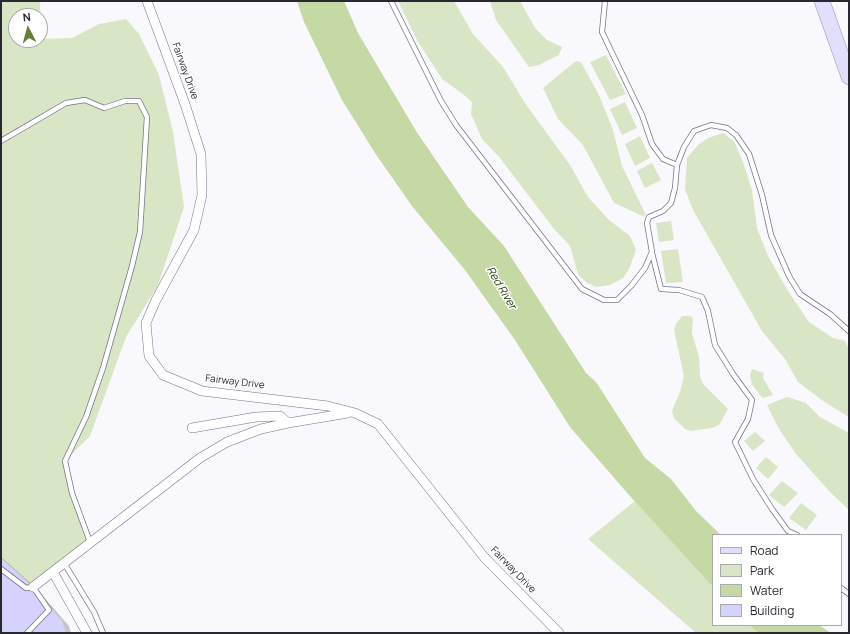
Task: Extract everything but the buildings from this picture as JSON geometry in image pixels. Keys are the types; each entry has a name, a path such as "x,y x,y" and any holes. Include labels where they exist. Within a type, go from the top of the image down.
{"main road":[{"path":"822,1 849,78"}],"street":[{"name":"Fairway Drive","path":"148,1 185,104 201,154 202,195 194,230 156,300 146,322 149,356 163,375 202,390 314,404 356,413 378,424 484,557 559,633"},
{"path":"33,587 200,458 227,442 261,429 288,423 356,413"},
{"path":"192,428 256,417 280,416 288,423"},
{"path":"53,572 87,633"}],"lane":[{"path":"390,1 441,102 456,125 582,289 604,300 617,300 631,286 645,268 652,252"},
{"path":"605,1 602,32 642,115 652,144 663,159 677,165"},
{"path":"1,141 66,103 86,100 104,108 125,101 139,101 148,117 140,232 132,266 86,417 65,461 72,493 90,542"},
{"path":"795,534 788,531 772,509 753,479 735,442 748,419 752,400 733,374 715,345 708,311 702,297 679,290 661,289 647,223 649,217 663,211 671,203 675,188 677,165 684,148 694,131 710,125 727,128 736,135 749,154 771,235 789,276 800,294 830,314 849,331"},
{"path":"64,563 94,612 103,633"},
{"path":"1,569 26,588 33,587 49,610 27,633"}],"green space":[{"path":"1,1 40,1 40,8 8,8 8,48 48,48 48,39 72,38 99,24 126,19 139,34 159,75 173,132 184,207 158,285 126,337 90,436 65,461 72,493 90,542 33,587 1,569"},
{"path":"398,1 454,1 473,34 503,67 525,103 570,165 588,197 609,220 630,236 636,250 629,269 623,278 610,285 596,287 587,283 578,274 570,246 554,229 500,158 482,139 471,114 472,102 442,79 417,40"},
{"path":"490,1 520,1 535,28 547,40 562,47 559,55 539,65 529,67 496,20"},
{"path":"606,55 626,94 610,100 590,62"},
{"path":"576,61 581,62 599,95 613,130 622,166 646,215 643,216 614,203 583,145 558,119 543,88"},
{"path":"625,102 637,128 622,135 610,109"},
{"path":"723,133 734,141 743,162 752,190 757,228 768,256 788,291 809,322 833,338 845,341 849,349 849,417 823,401 798,382 785,359 762,331 693,210 685,189 687,158 698,145 708,138"},
{"path":"640,136 650,158 635,166 625,144"},
{"path":"652,163 661,180 645,188 637,171"},
{"path":"671,221 674,240 659,242 656,223"},
{"path":"678,249 683,282 666,283 661,251"},
{"path":"682,316 690,316 693,318 692,333 699,357 700,377 703,384 728,409 719,425 712,428 691,431 685,429 674,418 672,411 680,392 684,376 674,330 676,324"},
{"path":"752,369 764,373 763,378 773,395 763,398 760,395 752,384 750,376"},
{"path":"787,397 806,403 820,417 849,433 849,510 830,492 796,454 779,429 767,405"},
{"path":"755,432 765,441 753,451 744,441"},
{"path":"766,457 778,467 768,479 756,468"},
{"path":"782,481 798,493 784,507 769,495"},
{"path":"635,501 712,586 712,626 750,626 758,633 696,633 588,539"},
{"path":"801,503 817,515 806,530 789,518"}],"water":[{"name":"Red River","path":"297,1 344,1 358,33 416,131 468,207 504,246 586,373 596,382 645,458 671,479 696,511 720,534 712,534 712,586 629,495 570,427 515,340 465,270 412,206 375,153 342,100 304,22"},
{"path":"750,626 820,626 831,633 758,633"}]}
